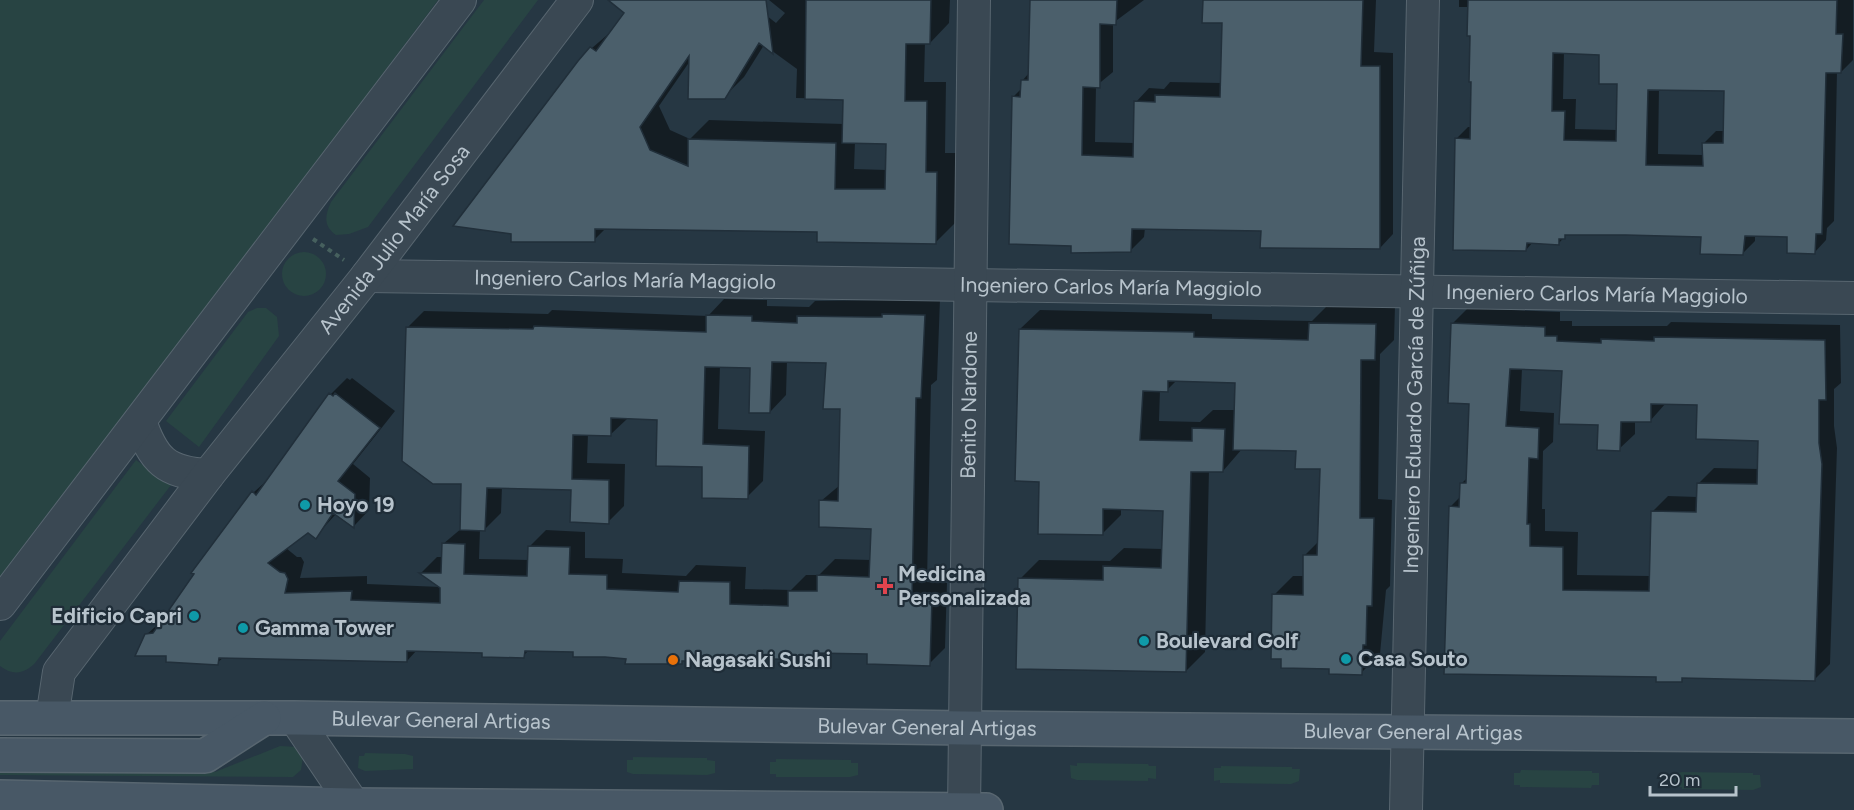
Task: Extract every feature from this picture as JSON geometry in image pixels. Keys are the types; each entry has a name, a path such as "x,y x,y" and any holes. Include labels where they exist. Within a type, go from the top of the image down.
{"main road":[{"name":"Bulevar General Artigas","path":"0,718 279,718 966,728 1854,736"},
{"path":"0,755 205,756 279,718"},
{"path":"0,797 355,808 986,810"}],"street":[{"path":"0,604 292,224 460,0"},
{"name":"Avenida Julio María Sosa","path":"52,718 59,672 208,475 367,276 577,0"},
{"name":"Benito Nardone","path":"964,810 974,0"},
{"name":"Ingeniero Eduardo García de Zúñiga","path":"1406,810 1423,0"},
{"name":"Ingeniero Carlos María Maggiolo","path":"367,276 1854,298"},
{"path":"140,421 149,446 164,465 187,474 208,475"},
{"path":"279,718 355,808"}],"path":[{"path":"292,224 367,276"}],"green space":[{"path":"0,0 438,0 154,379 0,578"},
{"path":"484,0 538,0 368,227 349,234 336,235 329,228 326,220 331,202"},
{"path":"304,252 319,259 326,274 319,289 304,296 289,289 282,274 289,259"},
{"path":"257,308 266,308 277,317 279,336 199,447 166,421 248,312"},
{"path":"136,460 171,485 35,663 27,670 18,672 9,671 0,666 0,641"},
{"path":"280,746 297,747 303,757 301,770 293,777 0,775 0,770 215,772"},
{"path":"365,753 413,756 413,769 365,771 358,768 359,756 364,756"},
{"path":"633,757 707,758 707,760 715,761 715,773 707,775 633,774 627,772 627,760 633,760"},
{"path":"776,759 851,760 851,763 858,763 858,775 850,777 776,777 776,774 770,774 770,762 776,762"},
{"path":"1077,763 1148,764 1156,766 1156,779 1148,778 1148,781 1077,780 1071,778 1070,765 1077,766"},
{"path":"1221,766 1292,767 1292,769 1300,769 1299,781 1291,784 1220,783 1220,780 1214,781 1214,768 1221,768"},
{"path":"1521,770 1592,771 1592,773 1599,773 1599,785 1592,785 1591,788 1520,787 1520,785 1514,785 1514,773 1520,773"},
{"path":"1682,772 1753,773 1753,775 1760,775 1761,787 1753,790 1682,789 1682,787 1675,787 1675,774"}],"building":[{"path":"608,0 766,0 773,54 759,43 725,99 688,99 689,56 640,127 650,150 688,166 688,139 836,143 835,189 885,189 886,144 842,143 843,100 805,99 806,0 931,0 930,44 906,44 905,101 927,101 926,172 937,172 936,244 817,242 817,232 595,229 595,242 511,242 511,234 453,226 578,61 590,47 596,51 624,13"},
{"path":"1030,0 1117,0 1116,25 1100,24 1100,88 1083,87 1082,155 1133,157 1134,101 1155,102 1155,95 1220,97 1222,23 1202,23 1203,0 1363,0 1361,66 1380,66 1380,249 1260,248 1261,231 1132,229 1131,252 1071,253 1071,246 1009,244 1012,96 1020,97 1021,80 1028,80"},
{"path":"1468,0 1837,0 1836,34 1843,34 1841,73 1826,73 1822,234 1816,234 1815,254 1787,253 1787,237 1745,236 1743,255 1700,254 1701,237 1626,235 1565,235 1565,239 1559,239 1559,245 1527,243 1526,251 1453,250 1455,138 1470,139 1470,36 1467,36","holes":["1553,53 1599,55 1599,84 1617,84 1616,141 1564,140 1565,111 1552,111","1648,90 1724,91 1723,143 1702,143 1703,166 1646,165"]},
{"path":"882,314 925,315 921,398 916,398 912,598 932,599 930,666 867,664 867,654 815,653 815,660 731,658 731,661 682,661 682,664 625,664 626,659 573,657 573,652 525,651 524,658 482,657 482,653 407,651 407,662 219,658 218,665 166,662 166,656 135,656 145,634 153,633 194,574 191,573 252,491 256,495 329,393 333,396 335,393 380,428 338,481 355,494 354,528 333,513 316,539 308,533 268,563 285,573 288,579 285,593 352,591 351,600 440,603 440,588 419,573 441,573 442,543 465,544 464,574 527,576 528,546 570,547 569,574 607,575 607,589 678,592 679,581 730,582 730,604 788,606 788,591 817,591 817,575 869,577 871,529 819,527 819,500 838,501 840,409 823,409 826,363 772,362 770,413 749,413 750,368 705,367 703,444 749,446 748,499 702,498 702,467 656,466 657,420 611,418 611,436 573,435 572,479 609,480 609,524 570,522 571,490 487,488 485,531 460,530 461,484 433,484 402,461 406,327 533,329 534,326 706,332 706,315 752,316 752,321 797,323 797,316 882,317"},
{"path":"1309,323 1376,324 1375,360 1361,360 1360,518 1374,518 1372,606 1367,606 1366,645 1363,645 1362,675 1329,674 1329,669 1281,668 1281,659 1271,659 1272,594 1303,595 1303,555 1317,555 1320,469 1295,469 1296,451 1233,450 1235,383 1168,381 1168,392 1143,391 1140,440 1192,441 1192,428 1225,429 1223,472 1191,472 1186,672 1016,669 1018,578 1103,580 1103,566 1161,568 1163,511 1103,509 1103,535 1038,534 1039,482 1015,481 1019,329 1194,332 1194,337 1308,340"},
{"path":"1451,323 1545,327 1545,336 1557,336 1557,341 1601,343 1601,339 1654,341 1654,337 1825,340 1826,400 1819,400 1819,443 1822,464 1815,681 1682,678 1682,682 1656,682 1656,677 1444,674 1449,506 1459,507 1460,483 1466,483 1469,404 1448,403","holes":["1510,369 1562,371 1559,424 1598,425 1597,450 1620,451 1621,422 1651,422 1651,404 1697,405 1696,439 1758,441 1757,484 1697,483 1696,512 1651,511 1649,591 1563,590 1563,547 1530,546 1530,524 1527,524 1529,458 1538,459 1539,428 1506,426"]}],"place":[{"name":"Hoyo 19","path":"305,505"},
{"name":"Medicina Personalizada","path":"885,586"},
{"name":"Edificio Capri","path":"194,616"},
{"name":"Gamma Tower","path":"243,628"},
{"name":"Boulevard Golf","path":"1144,641"},
{"name":"Casa Souto","path":"1346,659"},
{"name":"Nagasaki Sushi","path":"673,660"}]}
